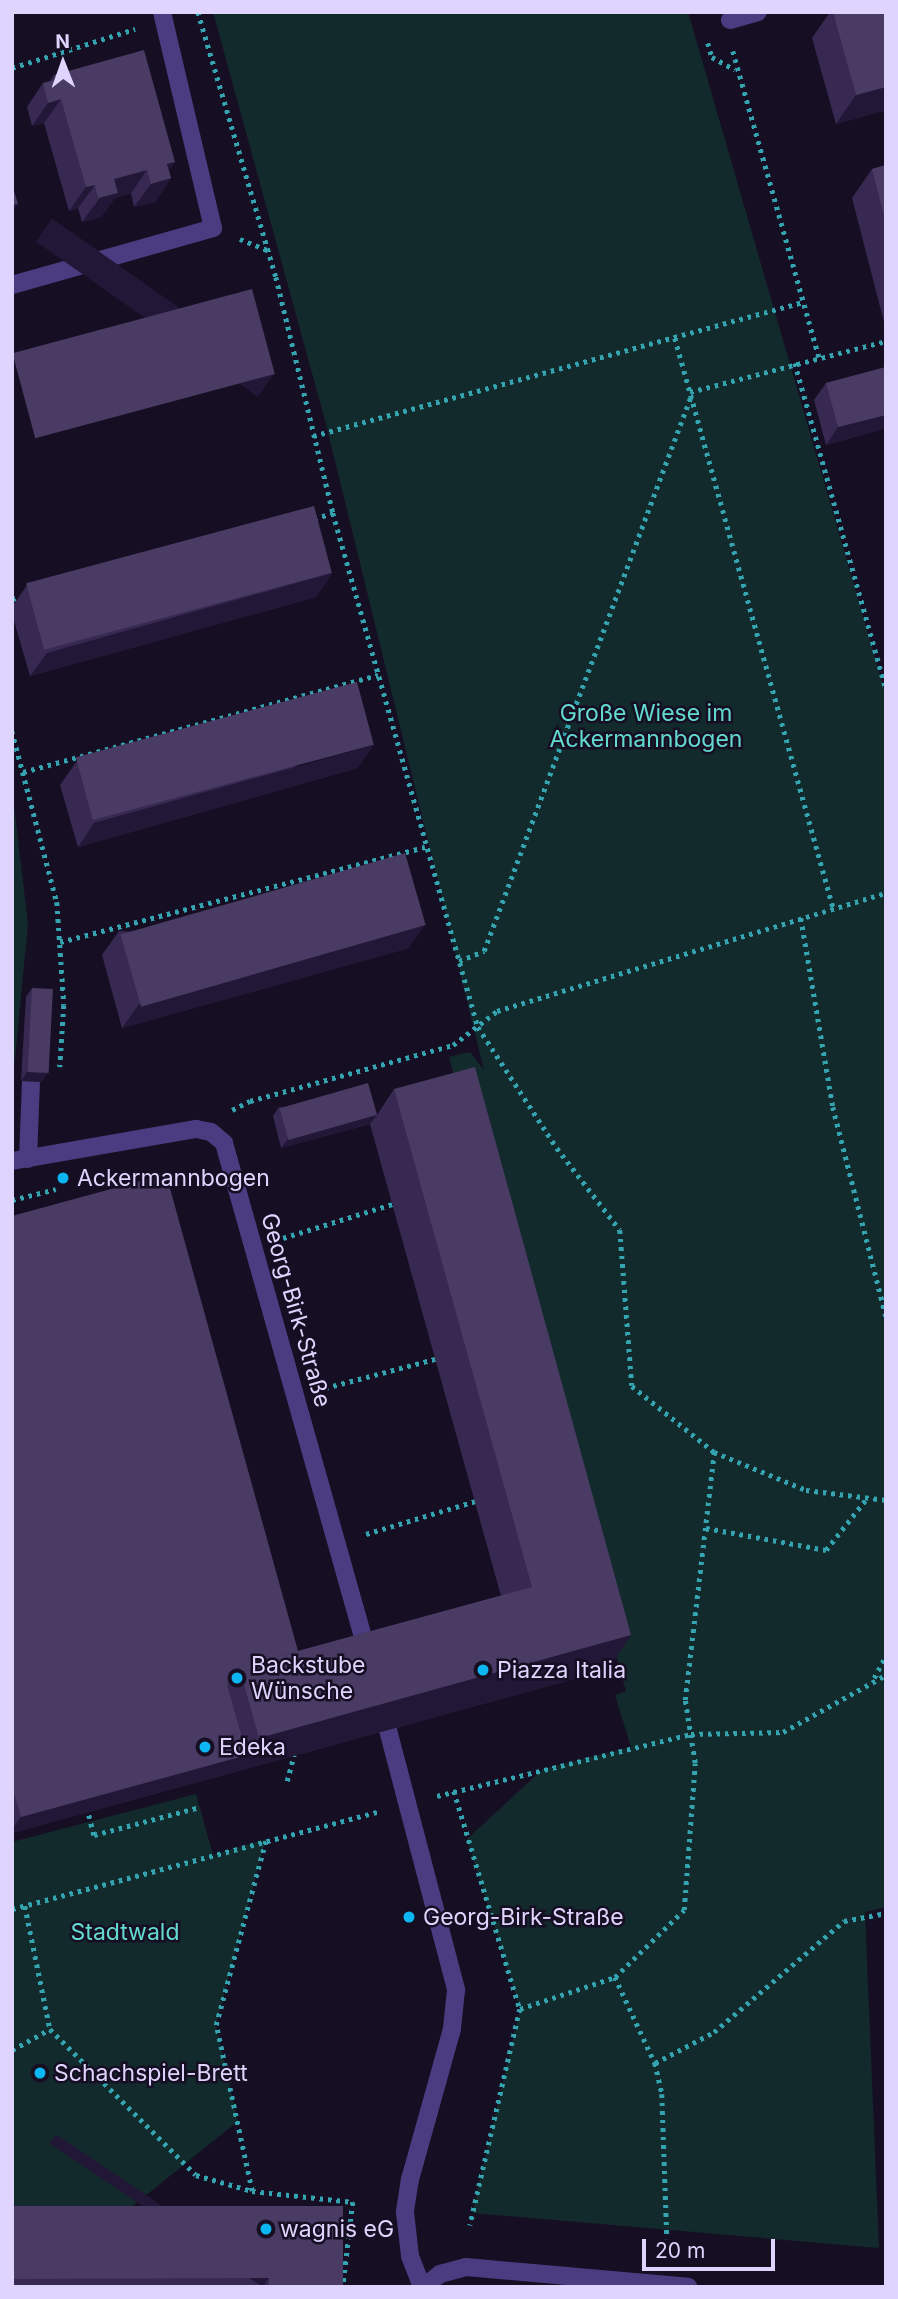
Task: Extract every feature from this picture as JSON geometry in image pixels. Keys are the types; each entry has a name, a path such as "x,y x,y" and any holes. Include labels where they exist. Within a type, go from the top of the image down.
{"street":[{"path":"730,20 758,12"},
{"path":"12,285 213,228 163,15"},
{"path":"31,1081 20,1161 196,1129"},
{"name":"Georg-Birk-Straße","path":"196,1129 211,1132 224,1143 370,1660"},
{"path":"388,1730 456,1990 452,2029 405,2212 410,2256 423,2287 440,2274 466,2267 688,2287"}],"path":[{"path":"198,12 275,277 333,513 425,847 478,1027 556,1148 620,1230 632,1386 714,1452 806,1490 886,1500"},
{"path":"12,68 163,15"},
{"path":"730,20 735,70 818,357"},
{"path":"313,436 803,302"},
{"path":"675,338 833,907"},
{"path":"690,394 795,363 886,341"},
{"path":"795,363 886,689"},
{"path":"459,961 484,951 690,394"},
{"path":"307,521 333,513"},
{"path":"12,599 39,592"},
{"path":"23,772 377,675"},
{"path":"12,732 57,902 64,1005 60,1071"},
{"path":"60,942 425,847"},
{"path":"196,1129 250,1101 453,1045 497,1011 886,893"},
{"path":"802,918 833,1107 886,1316"},
{"path":"12,1200 62,1188"},
{"path":"253,1246 393,1205"},
{"path":"295,1396 435,1359"},
{"path":"520,2009 615,1977 684,1910 695,1763 685,1700 714,1452"},
{"path":"706,1528 827,1550 867,1498"},
{"path":"336,1543 475,1502"},
{"path":"873,1679 886,1656"},
{"path":"12,1909 266,1839 691,1734 783,1732 873,1679 886,1675"},
{"path":"287,1781 294,1755"},
{"path":"454,1791 520,2009 470,2225"},
{"path":"85,1801 94,1835 200,1807"},
{"path":"252,2191 216,2025 266,1839"},
{"path":"25,1906 50,2029 196,2175 252,2191 353,2202 343,2287"},
{"path":"655,2063 714,2032 844,1922 886,1913"},
{"path":"615,1977 655,2063 666,2154 667,2239"},
{"path":"12,2050 50,2029"}],"green space":[{"name":"Große Wiese im Ackermannbogen","path":"213,12 688,12 886,696 886,1907 865,1912 879,2248 472,2213 520,2009 467,1839 543,1769 631,1747 615,1695 626,1691 449,1057 470,1052 484,1070 326,424"},
{"path":"12,789 28,924 12,1089"},
{"name":"Stadtwald","path":"196,1794 213,1855 266,1839 216,2025 238,2121 129,2209 12,2211 12,1842"}],"building":[{"path":"833,12 886,12 886,87 856,95"},
{"path":"144,50 175,162 167,164 171,178 151,184 147,170 114,179 118,193 98,198 95,185 86,187 61,99 48,103 43,83 56,80 54,75"},
{"path":"886,165 886,223 872,169"},
{"path":"12,184 18,204 12,205"},
{"path":"252,289 275,374 35,438 12,353"},
{"path":"886,367 886,415 838,427 826,383"},
{"path":"314,506 332,573 44,650 26,583"},
{"path":"357,682 374,745 93,820 76,757"},
{"path":"405,853 426,925 141,1007 120,935"},
{"path":"32,988 53,989 49,1073 28,1072"},
{"path":"475,1067 631,1635 259,1738 239,1667 532,1587 394,1089"},
{"path":"368,1083 377,1115 289,1140 280,1108"},
{"path":"166,1174 298,1651 239,1667 227,1685 247,1755 21,1817 12,1786 12,1216"},
{"path":"12,2206 343,2206 343,2287 269,2287 269,2278 12,2279"}],"place":[{"name":"Ackermannbogen","path":"63,1178"},
{"name":"Piazza Italia","path":"483,1670"},
{"name":"Backstube Wünsche","path":"237,1678"},
{"name":"Edeka","path":"205,1747"},
{"name":"Georg-Birk-Straße","path":"409,1917"},
{"name":"Schachspiel-Brett","path":"40,2073"},
{"name":"wagnis eG","path":"266,2229"}]}
